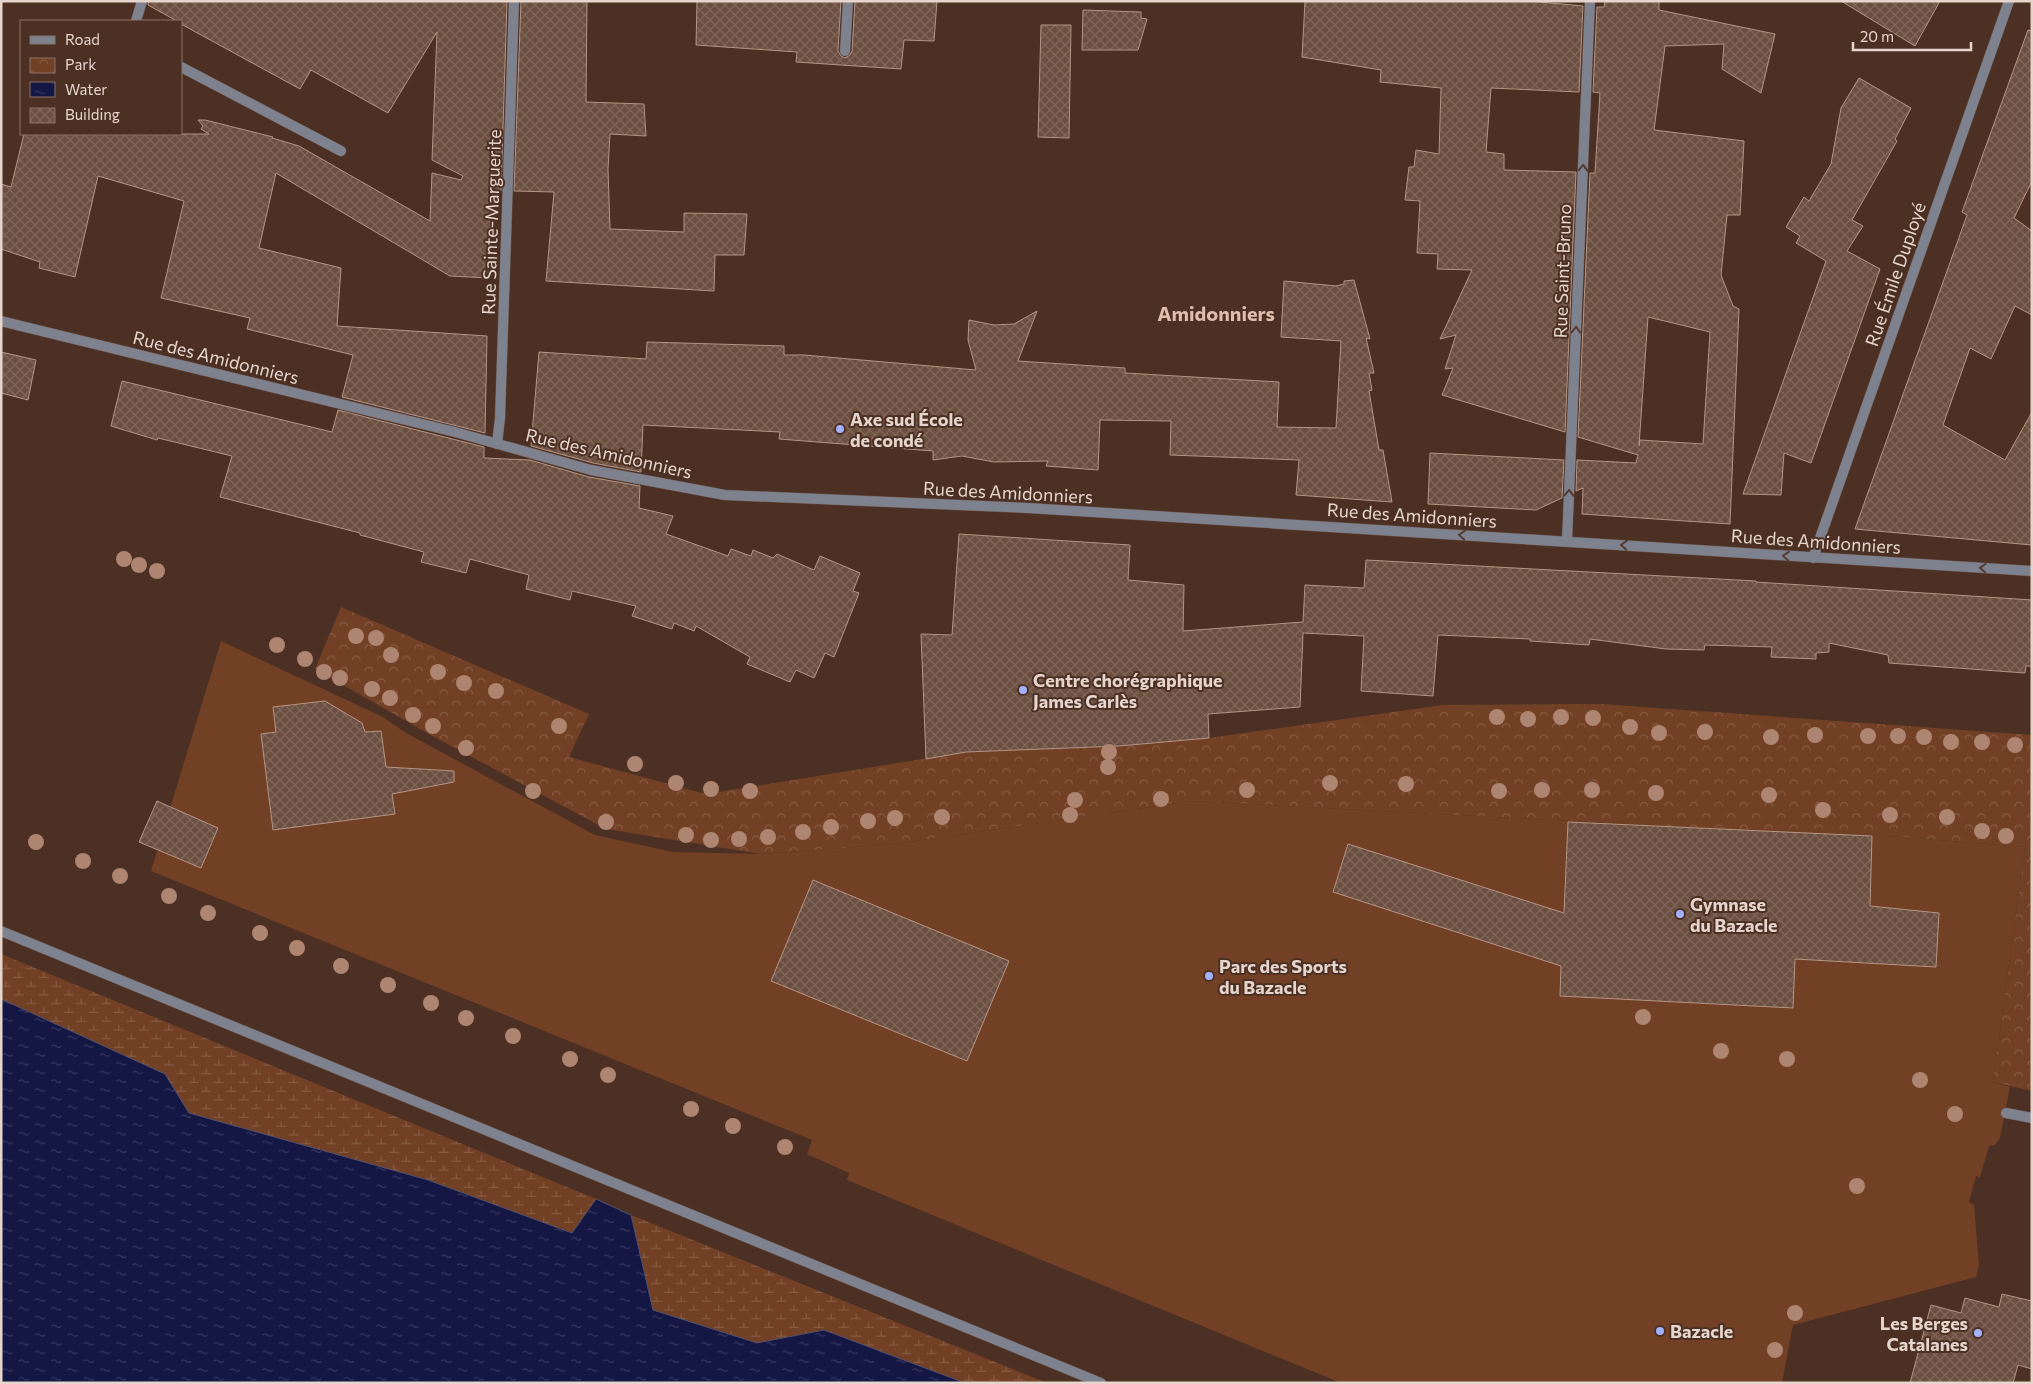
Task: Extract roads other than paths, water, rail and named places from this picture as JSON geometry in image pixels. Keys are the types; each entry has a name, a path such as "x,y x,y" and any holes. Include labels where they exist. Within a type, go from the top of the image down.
{"street":[{"path":"136,20 142,1"},
{"name":"Rue Sainte-Marguerite","path":"497,444 500,418 514,1"},
{"path":"845,51 848,1"},
{"name":"Rue Saint-Bruno","path":"1567,541 1590,1"},
{"name":"Rue Émile Duployé","path":"1813,558 2009,1"},
{"path":"182,68 342,151"},
{"name":"Rue des Amidonniers","path":"1,321 455,432 591,470 725,495 1028,508 2032,571"},
{"path":"1,931 1101,1383"},
{"path":"2006,1113 2032,1118"}],"water":[{"path":"1,999 165,1074 189,1113 428,1180 572,1233 596,1199 631,1215 653,1310 757,1343 824,1330 965,1383 1,1383"}],"place":[{"name":"Axe sud École de condé","path":"840,429"},
{"name":"Centre chorégraphique James Carlès","path":"1023,690"},
{"name":"Gymnase du Bazacle","path":"1680,914"},
{"name":"Parc des Sports du Bazacle","path":"1209,976"},
{"name":"Bazacle","path":"1660,1331"},
{"name":"Les Berges Catalanes","path":"1978,1333"}],"district":[{"name":"Amidonniers","path":"1216,313"}]}
